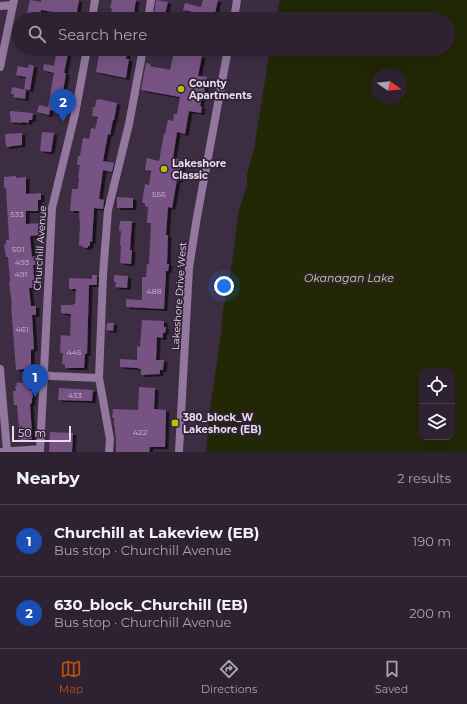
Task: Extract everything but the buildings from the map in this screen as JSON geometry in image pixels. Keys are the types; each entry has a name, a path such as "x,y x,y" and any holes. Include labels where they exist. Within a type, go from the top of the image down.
{"street":[{"path":"93,12 96,0"},
{"path":"149,12 152,0"},
{"path":"235,12 237,0"},
{"path":"0,6 13,2 0,65"},
{"name":"Churchill Avenue","path":"40,451 52,208 75,114 86,56"},
{"path":"110,452 110,439 99,378 103,275 108,210 129,124 141,56"},
{"name":"Lakeshore Drive West","path":"179,452 189,268 197,216 227,56"},
{"path":"0,369 3,452 40,451"},
{"path":"44,375 99,378"}],"water":[{"name":"Okanagan Lake","path":"280,0 467,0 467,452 206,452 210,408 221,334 223,309 231,270 239,210 247,185 247,175 254,149 269,56 455,56 455,12 277,12"}],"place":[{"name":"County Apartments","path":"181,89"},
{"name":"630_block_Churchill (EB)","path":"63,122"},
{"name":"Lakeshore Classic","path":"164,169"},
{"name":"Churchill at Lakeview (EB)","path":"35,397"},
{"name":"380_block_W Lakeshore (EB)","path":"175,423"}]}
